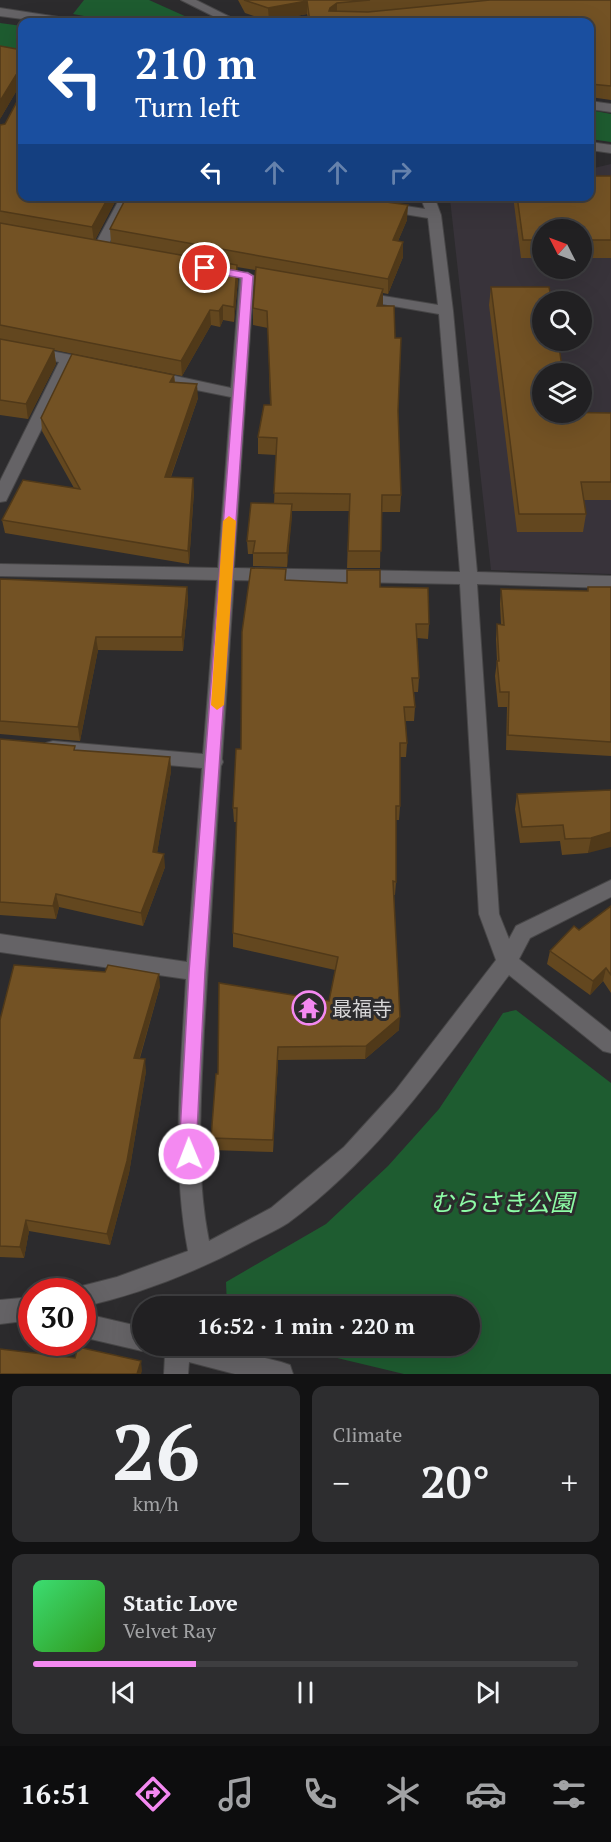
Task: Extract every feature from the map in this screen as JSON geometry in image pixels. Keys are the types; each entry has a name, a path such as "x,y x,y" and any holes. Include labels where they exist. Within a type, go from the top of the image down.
{"street":[{"path":"187,0 225,18"},
{"path":"0,12 39,18"},
{"path":"594,106 611,108"},
{"path":"594,147 611,149"},
{"path":"99,250 125,201"},
{"path":"429,201 434,215 446,311 468,578 489,914 507,962 611,1044"},
{"path":"367,204 434,215"},
{"path":"201,1257 193,1217 188,1133 197,972 248,276"},
{"path":"341,292 446,311"},
{"path":"0,346 102,366"},
{"path":"0,496 68,359"},
{"path":"136,373 238,394"},
{"path":"0,570 611,582"},
{"path":"36,746 214,762"},
{"path":"96,1293 117,1288 201,1257 279,1216 352,1154 402,1098 507,962 523,932 611,888"},
{"path":"0,943 197,972"},
{"path":"96,1328 132,1337"},
{"path":"176,1356 176,1374"},
{"path":"214,1356 281,1374"}],"shaded area":[{"path":"611,164 611,574 491,570 450,201 594,201 594,168"}],"green space":[{"path":"84,0 149,0 189,18 95,18 73,14"},
{"path":"0,23 18,25 18,51 0,49"},
{"path":"594,111 611,114 611,142 594,140"},
{"name":"むらさき公園","path":"516,1010 611,1083 611,1374 404,1374 329,1356 480,1356 480,1296 227,1296 226,1282 326,1224 388,1166 439,1109 503,1013"}],"building":[{"path":"244,0 370,0 337,3 329,11 368,12 490,0 611,0 611,86 594,84 594,18 309,18 307,1 268,8"},
{"path":"0,46 18,49 18,76 16,75 0,101"},
{"path":"18,100 18,201 106,201 92,227 0,211 0,125 5,124"},
{"path":"594,176 611,176 611,240 592,240 592,219 532,219 532,240 523,240 518,201 594,201"},
{"path":"124,201 379,201 408,205 393,240 403,242 388,279 110,229"},
{"path":"0,223 237,265 234,307 223,305 219,311 210,310 181,361 0,325"},
{"path":"256,267 383,289 377,306 394,306 395,338 401,338 398,411 401,495 382,495 381,551 348,551 350,494 274,493 277,438 258,437 264,405 271,405 267,311 253,308"},
{"path":"491,287 549,287 550,291 532,291 532,351 560,351 561,363 532,363 532,423 592,423 592,413 611,413 611,482 581,482 586,514 519,514"},
{"path":"0,339 54,349 26,404 0,400"},
{"path":"72,354 174,375 170,382 197,384 165,477 193,478 188,551 2,520 23,480 80,489 41,418"},
{"path":"251,503 292,504 287,553 253,553 255,541 247,541"},
{"path":"251,568 286,569 285,580 347,583 347,570 380,570 380,587 428,588 429,624 416,624 419,678 412,678 415,707 404,707 407,743 400,743 400,806 396,806 396,882 393,881 400,1017 366,1046 278,1047 273,1140 211,1138 216,1074 218,1074 219,983 329,1001 338,957 233,933 237,808 233,808 236,749 241,749 242,632"},
{"path":"0,579 187,587 182,637 96,637 78,727 0,721"},
{"path":"588,587 611,587 611,742 508,735 509,692 500,692 497,661 499,661 497,624 504,625 501,589 588,591"},
{"path":"0,739 75,746 74,750 170,757 153,852 164,854 141,913 56,894 53,906 0,902"},
{"path":"611,790 611,832 591,838 565,839 563,825 522,827 517,794"},
{"path":"611,906 611,975 606,968 593,981 550,951 574,926 579,930"},
{"path":"14,965 105,972 108,965 159,974 134,1058 145,1059 127,1161 107,1234 26,1220 20,1247 0,1246 0,1020"},
{"path":"0,1349 18,1351 18,1356 75,1358 76,1356 96,1356 96,1351 141,1361 137,1374 0,1374"}],"slow traffic":[{"path":"217,705 229,521"}],"place":[{"name":"最福寺","path":"309,1008"}],"route":[{"path":"189,1154 188,1133 197,972 248,276 205,268"}]}
